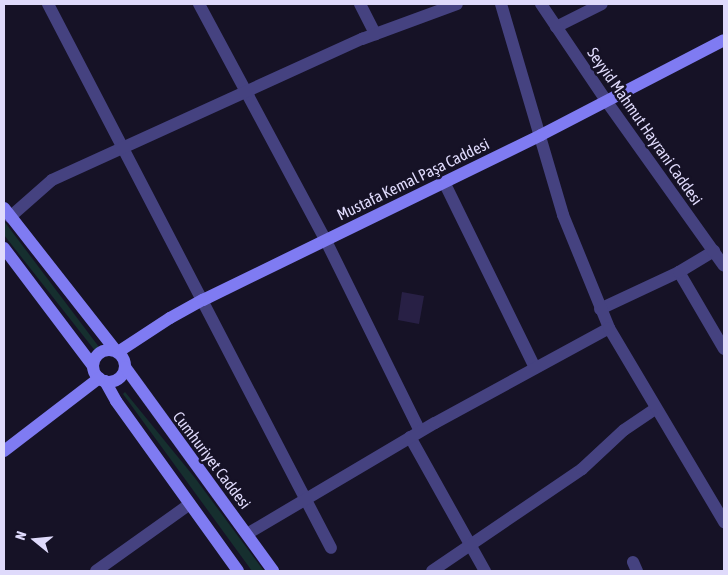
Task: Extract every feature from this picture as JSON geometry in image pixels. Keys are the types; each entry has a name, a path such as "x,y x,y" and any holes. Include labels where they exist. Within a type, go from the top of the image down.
{"main road":[{"name":"Mustafa Kemal Paşa Caddesi","path":"117,352 170,318 203,300 541,135 724,40"},
{"name":"Cumhuriyet Caddesi","path":"7,212 124,359 125,367 273,571"},
{"path":"6,255 93,366 238,571"},
{"path":"93,366 98,353 107,350 117,352"},
{"path":"4,451 102,380 113,382 120,378 125,367"}],"street":[{"path":"48,4 331,548"},
{"path":"199,4 248,92 325,239 415,434 470,547 484,571"},
{"path":"360,4 375,34"},
{"path":"7,212 52,180 375,34 457,4"},
{"path":"501,4 563,215 608,328 724,522"},
{"name":"Seyyid Mahmut Hayrani Caddesi","path":"541,4 607,102 724,266"},
{"path":"556,26 602,4"},
{"path":"444,182 535,368"},
{"path":"600,309 680,272 714,251"},
{"path":"680,272 724,348"},
{"path":"247,534 415,434 608,328"},
{"path":"432,571 470,547 582,469 624,430 655,409"},
{"path":"96,571 190,504"}],"green space":[{"path":"4,221 99,347 96,352 4,235"},
{"path":"125,392 195,478 264,571 252,571 123,394"}],"building":[{"path":"402,292 424,296 419,324 398,320"}]}
